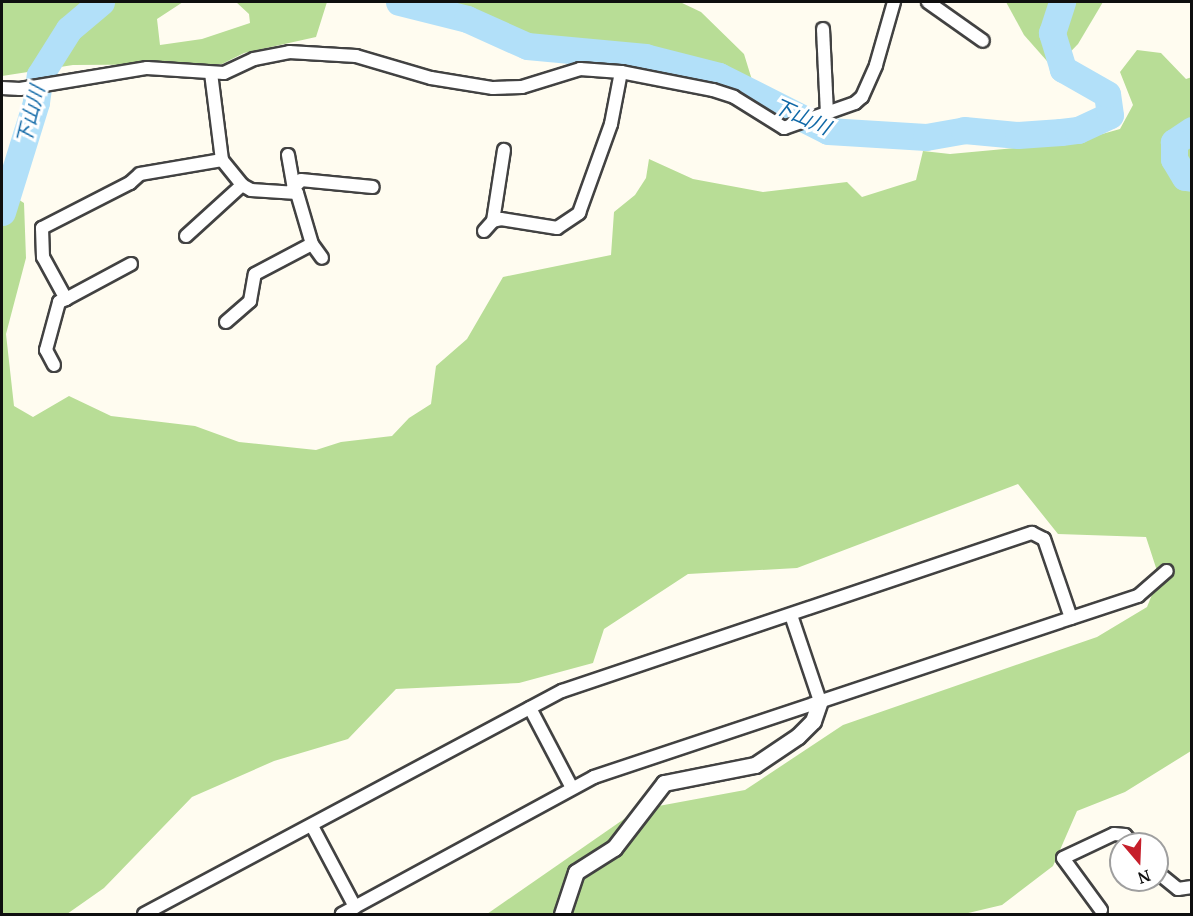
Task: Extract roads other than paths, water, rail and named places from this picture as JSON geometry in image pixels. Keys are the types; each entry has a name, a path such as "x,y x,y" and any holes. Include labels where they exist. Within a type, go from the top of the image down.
{"street":[{"path":"2,88 20,89 147,68 212,73 289,52 356,56 431,78 494,88 522,87 580,69 621,72 713,90 744,103 784,128 855,103 867,91 894,2"},
{"path":"928,2 983,41"},
{"path":"823,29 823,115"},
{"path":"493,221 557,228 579,213 611,124 621,72"},
{"path":"212,73 222,160 242,185 263,192 292,190 300,180 373,188"},
{"path":"484,231 493,221 504,150"},
{"path":"288,155 292,190 301,200 312,244 322,258"},
{"path":"66,299 43,257 42,228 130,183 140,174 222,160"},
{"path":"186,236 242,185"},
{"path":"226,322 250,301 255,274 312,244"},
{"path":"54,365 46,350 59,302 131,264"},
{"path":"144,915 562,691 1032,533 1044,539 1071,618"},
{"path":"342,915 572,788 820,701 1138,596 1167,571"},
{"path":"562,915 576,872 614,848 664,783 755,765 798,736 813,721 820,701 791,615"},
{"path":"530,708 572,788"},
{"path":"312,826 355,908"},
{"path":"1101,910 1063,858 1109,836"},
{"path":"1169,882 1178,890 1191,887"}],"waterway":[{"name":"下山川","path":"2,212 36,102 40,75 69,29 101,2"},
{"name":"下山川","path":"399,2 467,19 527,46 645,57 719,76 828,131 926,137 964,130 1018,135 1078,130 1110,115 1107,94 1063,69 1052,33 1062,2"},
{"name":"下山川","path":"1192,130 1174,142 1174,159 1185,177 1192,178"}]}
